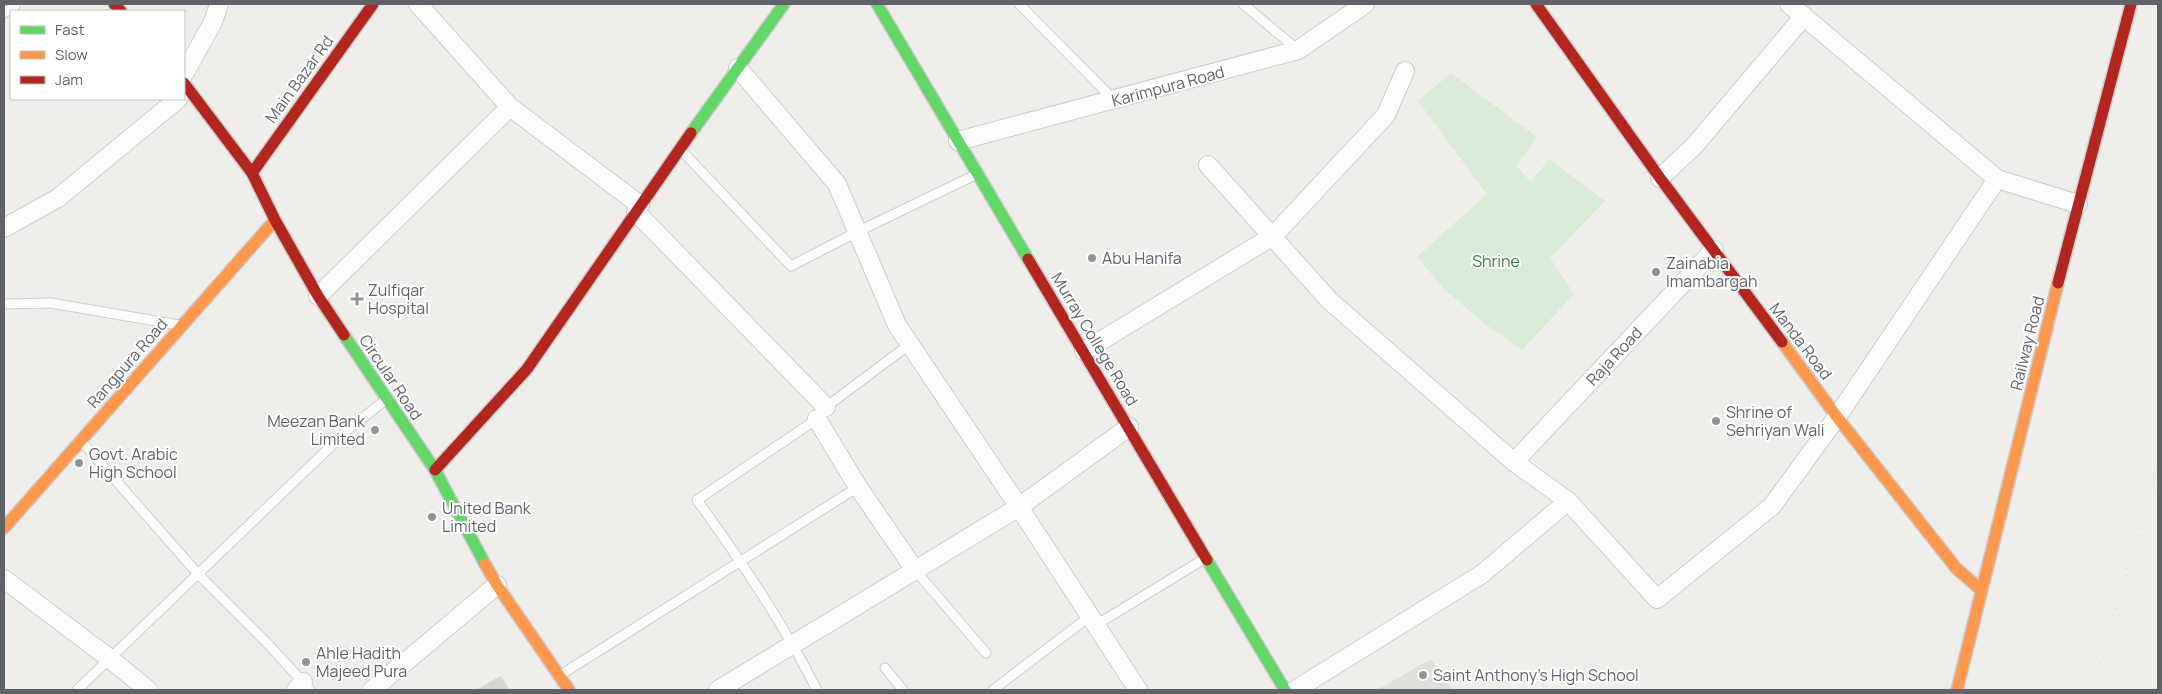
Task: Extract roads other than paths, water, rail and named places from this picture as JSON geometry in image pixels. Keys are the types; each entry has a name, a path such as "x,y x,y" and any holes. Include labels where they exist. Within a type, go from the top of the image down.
{"street":[{"path":"185,86 219,4"},
{"name":"Main Bazar Rd","path":"252,173 373,4"},
{"path":"418,4 510,107 638,209 821,413 858,487 915,570"},
{"path":"435,470 527,369 680,149 784,4"},
{"name":"Murray College Road","path":"877,4 1285,690"},
{"name":"Karimpura Road","path":"958,140 1298,50 1365,4"},
{"name":"Manda Road","path":"1536,4 1660,178 1837,417 1956,568 1979,589"},
{"path":"1789,4 1997,179 2068,205 1979,589"},
{"path":"2075,172 2122,4"},
{"name":"Railway Road","path":"1955,690 2068,205 2131,4"},
{"path":"1660,178 1695,145 1804,16"},
{"path":"738,68 837,184 897,325 1019,507 1138,690"},
{"path":"1084,351 1273,236 1386,115 1405,71"},
{"name":"Circular Road","path":"185,89 252,173 275,220 318,296 386,400 435,470 497,585 569,690"},
{"path":"4,228 58,198 170,100"},
{"path":"318,296 510,107"},
{"path":"1208,165 1329,300 1514,462 1568,500 1657,599 1772,506 1837,417 1997,179"},
{"name":"Rangpura Road","path":"4,527 275,220"},
{"name":"Raja Road","path":"1514,462 1714,250"},
{"path":"718,690 1019,507 1129,428"},
{"path":"1295,690 1482,574 1568,500"},
{"path":"4,579 109,658 148,690"},
{"path":"372,690 497,585"}],"lane":[{"path":"4,13 15,6 13,4"},
{"path":"1019,4 1114,100"},
{"path":"1243,4 1298,50"},
{"path":"680,149 791,266 978,174"},
{"path":"4,304 51,303 181,326"},
{"path":"817,690 794,644 741,561 697,500 821,413 910,344"},
{"path":"77,690 351,427 386,400"},
{"path":"81,440 198,574 270,645 303,688"},
{"path":"560,675 858,487"},
{"path":"993,690 1093,621 1206,558"},
{"path":"915,570 986,653"},
{"path":"886,668 903,690"}],"railway":[{"path":"2092,690 2158,465"}],"place":[{"name":"Abu Hanifa","path":"1092,258"},
{"name":"Zainabia Imambargah","path":"1656,272"},
{"name":"Zulfiqar Hospital","path":"357,299"},
{"name":"Shrine of Sehriyan Wali","path":"1716,421"},
{"name":"Meezan Bank Limited","path":"375,430"},
{"name":"Govt. Arabic High School","path":"79,463"},
{"name":"United Bank Limited","path":"432,517"},
{"name":"Ahle Hadith Majeed Pura","path":"306,662"},
{"name":"Saint Anthony's High School","path":"1423,675"}],"park label":[{"name":"Shrine","path":"1496,261"}]}
